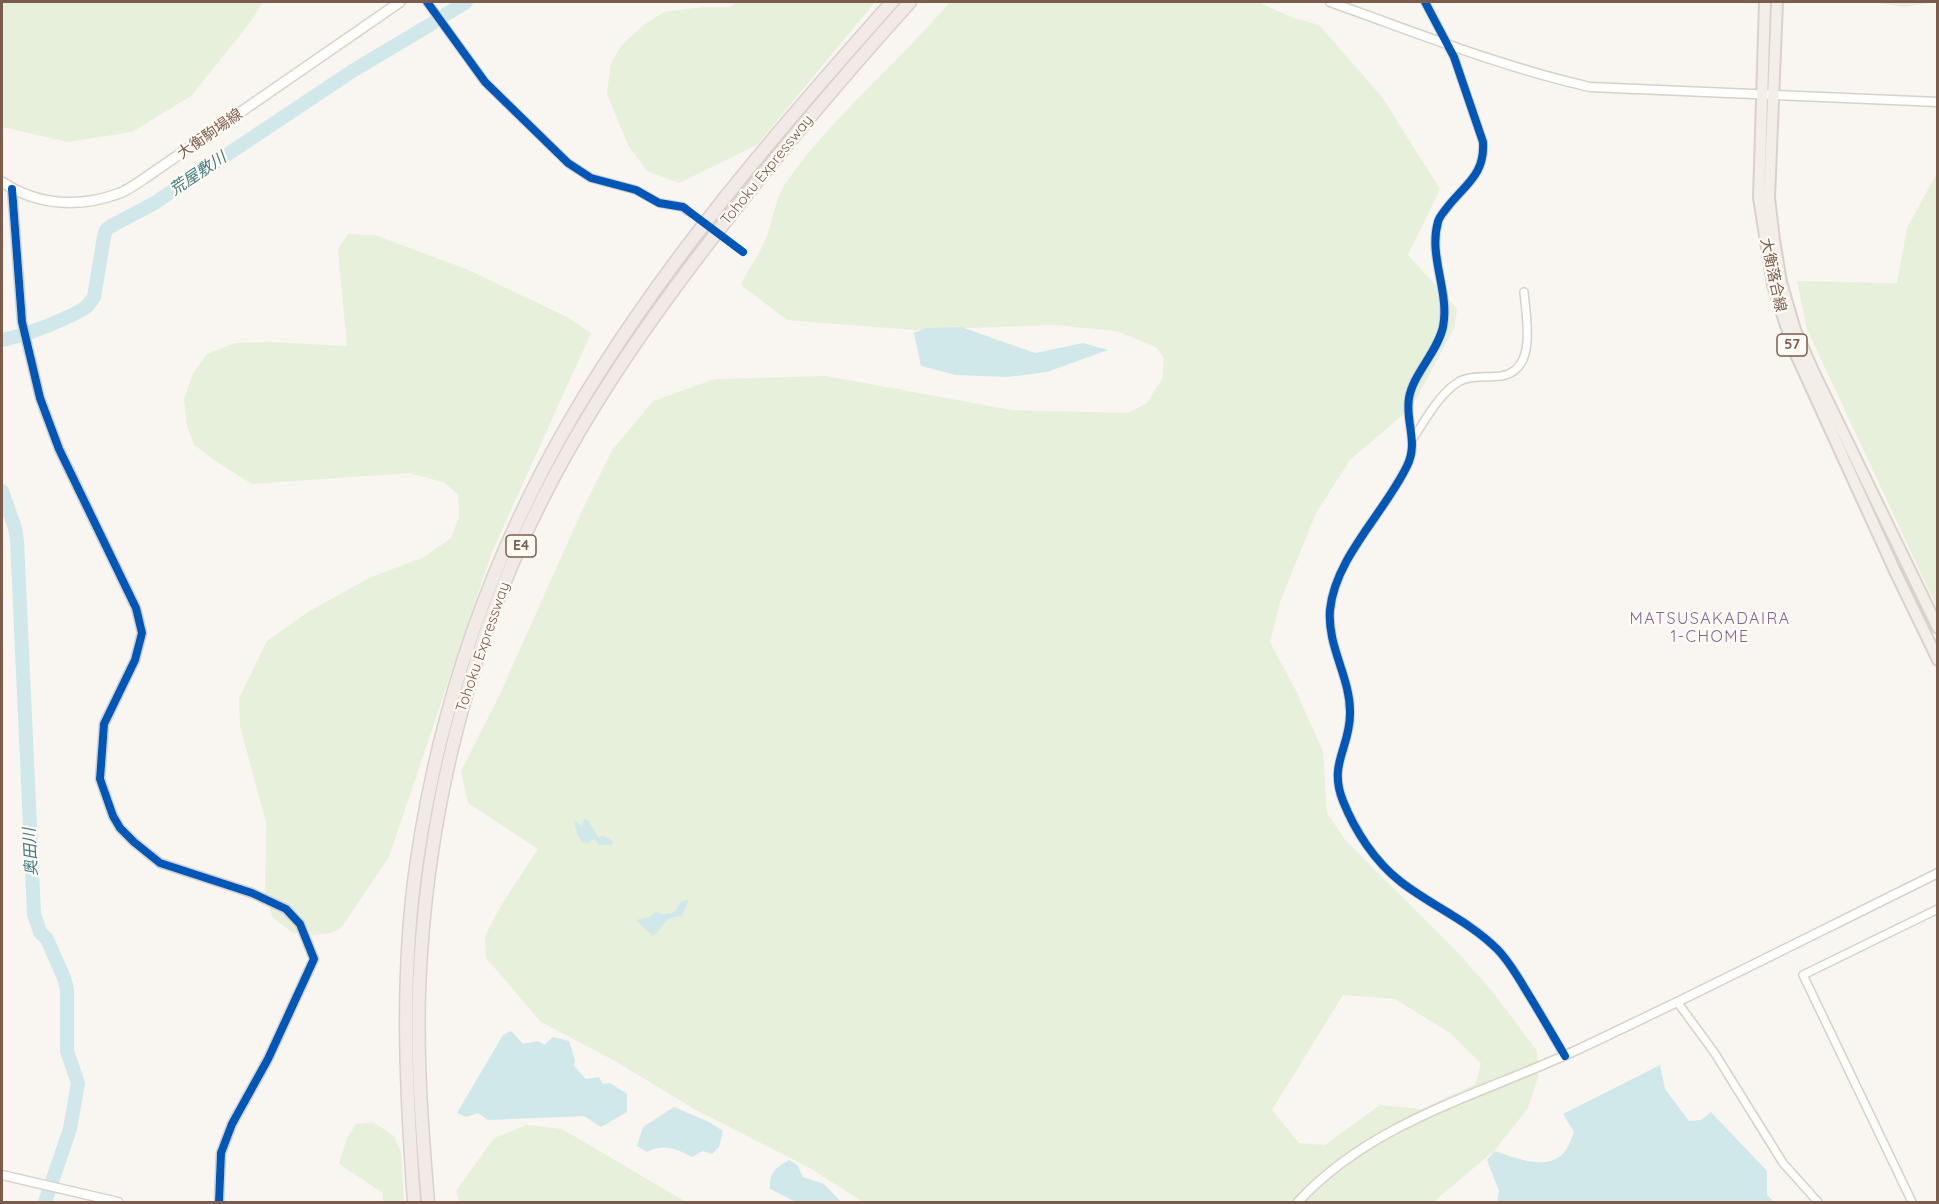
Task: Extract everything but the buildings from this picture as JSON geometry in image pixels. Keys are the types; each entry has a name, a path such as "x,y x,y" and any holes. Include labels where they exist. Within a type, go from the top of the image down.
{"highway":[{"path":"847,51 885,2"},
{"name":"Tohoku Expressway","path":"414,1203 406,1095 405,1036 407,972 417,861 432,770 448,708 470,638 499,562 522,512 596,378 681,256 755,161 847,51 892,2"},
{"name":"Tohoku Expressway","path":"428,1203 419,1035 420,954 430,863 445,773 460,711 482,643 511,567 583,424 636,340 766,170 858,59 910,2"}],"main road":[{"name":"大衡駒場線","path":"2,182 36,199 64,203 92,201 122,192 400,2"},
{"name":"大衡落合線","path":"1765,2 1760,198 1773,285 1788,335 1938,660"},
{"name":"大衡落合線","path":"1777,2 1769,198 1781,282 1796,330 1815,375 1938,628"}],"street":[{"path":"427,2 485,82 568,163 591,178 636,190 659,202 687,210"},
{"path":"1330,2 1447,44 1561,81 1590,87 1938,102"},
{"path":"1425,2 1454,57 1483,142 1483,155 1480,168 1467,188 1438,219 1436,249 1444,311 1443,326 1432,354 1409,397 1408,412 1413,438 1407,466 1349,558 1334,593 1330,609 1330,626 1334,646 1351,710 1350,724 1337,770 1338,783 1343,800 1360,835 1372,853 1402,883 1475,929 1498,950 1511,966 1565,1056"},
{"path":"12,189 22,322 40,398 59,449 136,608 142,633 135,660 104,724 100,779 113,816 120,828 134,842 160,862 252,893 286,909 300,924 314,958 268,1059 232,1124 221,1153 219,1203"},
{"path":"1413,438 1442,397 1461,381 1479,377 1503,376 1521,362 1528,350 1524,292"},
{"path":"1298,1203 1347,1158 1379,1137 1468,1095 1565,1056 1678,1003 1938,873"},
{"path":"1912,1203 1803,975 1938,909"},
{"path":"1678,1003 1714,1052 1783,1163 1818,1203"},
{"path":"2,1174 118,1203"}],"green space":[{"path":"2,2 263,2 249,24 191,96 132,132 68,142 2,127"},
{"path":"737,2 875,2 757,145 679,183 647,171 628,145 607,94 611,63 621,46 642,26 664,12 703,7 730,7"},
{"path":"950,2 1258,2 1291,17 1319,25 1382,97 1440,189 1408,255 1457,309 1455,326 1412,407 1350,460 1316,513 1280,602 1270,642 1295,689 1323,751 1327,813 1346,841 1459,954 1492,991 1537,1051 1538,1077 1528,1108 1494,1151 1433,1202 863,1202 810,1168 696,1110 615,1061 541,1022 486,958 485,936 502,904 538,849 468,803 461,771 499,696 581,513 613,449 653,401 715,379 826,376 1012,410 1128,413 1147,403 1162,379 1164,358 1156,347 1116,331 1055,325 914,330 787,320 741,285 765,241 779,196 787,181 825,134","holes":["1343,995 1395,999 1450,1033 1481,1063 1476,1084 1422,1109 1380,1105 1325,1145 1299,1143 1272,1110"]},
{"path":"1873,2 1936,2 1904,7"},
{"path":"1937,173 1937,608 1807,329 1797,281 1897,283 1907,228"},
{"path":"348,234 375,235 466,269 567,317 591,333 492,552 389,857 341,928 331,933 313,935 293,933 273,918 265,896 266,823 240,726 239,698 267,641 308,612 369,578 424,557 451,538 459,517 458,494 443,482 409,473 252,484 194,445 187,426 184,399 193,373 207,354 235,343 270,342 347,346 338,249"},
{"path":"373,1122 394,1136 401,1152 404,1202 383,1202 383,1193 339,1164 347,1138 356,1124"},
{"path":"527,1125 562,1129 686,1202 459,1202 456,1191 494,1138"}],"water":[{"path":"961,327 1035,353 1083,343 1108,350 1047,372 1007,377 956,375 921,366 914,333 926,328"},
{"path":"584,819 588,820 598,837 604,836 613,841 612,845 599,845 594,839 588,843 582,842 577,834 574,820 582,826"},
{"path":"689,899 682,916 667,921 653,936 636,920 650,917 656,912 664,915 671,914 680,902"},
{"path":"511,1031 523,1044 538,1041 544,1045 553,1037 569,1041 575,1060 574,1066 586,1079 599,1077 603,1084 610,1083 627,1094 627,1112 601,1127 584,1116 488,1120 478,1113 466,1117 457,1113 503,1035"},
{"path":"1660,1065 1665,1089 1689,1121 1701,1120 1711,1112 1767,1171 1767,1195 1774,1202 1497,1202 1499,1191 1487,1160 1495,1151 1532,1162 1551,1161 1559,1157 1566,1150 1574,1132 1563,1114"},
{"path":"674,1107 709,1122 723,1131 719,1147 712,1154 703,1151 692,1157 670,1148 653,1149 647,1152 637,1146 643,1127"},
{"path":"789,1160 798,1166 803,1177 824,1184 841,1202 796,1202 770,1189 774,1171"}],"waterway":[{"name":"荒屋敷川","path":"445,15 466,2"},
{"name":"荒屋敷川","path":"2,340 44,327 88,306 94,297 106,230 111,226 153,204 354,70 433,23"},
{"name":"奥田川","path":"2,491 15,528 17,541 34,914 40,932 47,939 67,989 67,1051 78,1083 70,1129 45,1202"}],"tunnel":[{"path":"687,211 743,252"}],"cycle path":[{"path":"427,2 485,82 568,163 591,178 636,190 659,203 683,207 743,252"},
{"path":"1425,2 1454,57 1483,142 1483,154 1477,172 1438,222 1436,248 1444,301 1443,327 1436,346 1411,389 1408,407 1412,449 1407,466 1351,554 1334,591 1330,624 1335,650 1347,688 1350,714 1347,737 1339,766 1339,788 1353,824 1383,865 1413,891 1475,930 1501,954 1517,975 1565,1056"},
{"path":"12,189 22,322 40,398 59,449 136,608 142,633 135,660 104,724 100,779 113,816 120,828 160,863 252,893 286,909 300,924 314,959 268,1059 232,1124 221,1153 219,1202"}],"district":[{"name":"MATSUSAKADAIRA 1-CHOME","path":"1710,628"}]}
